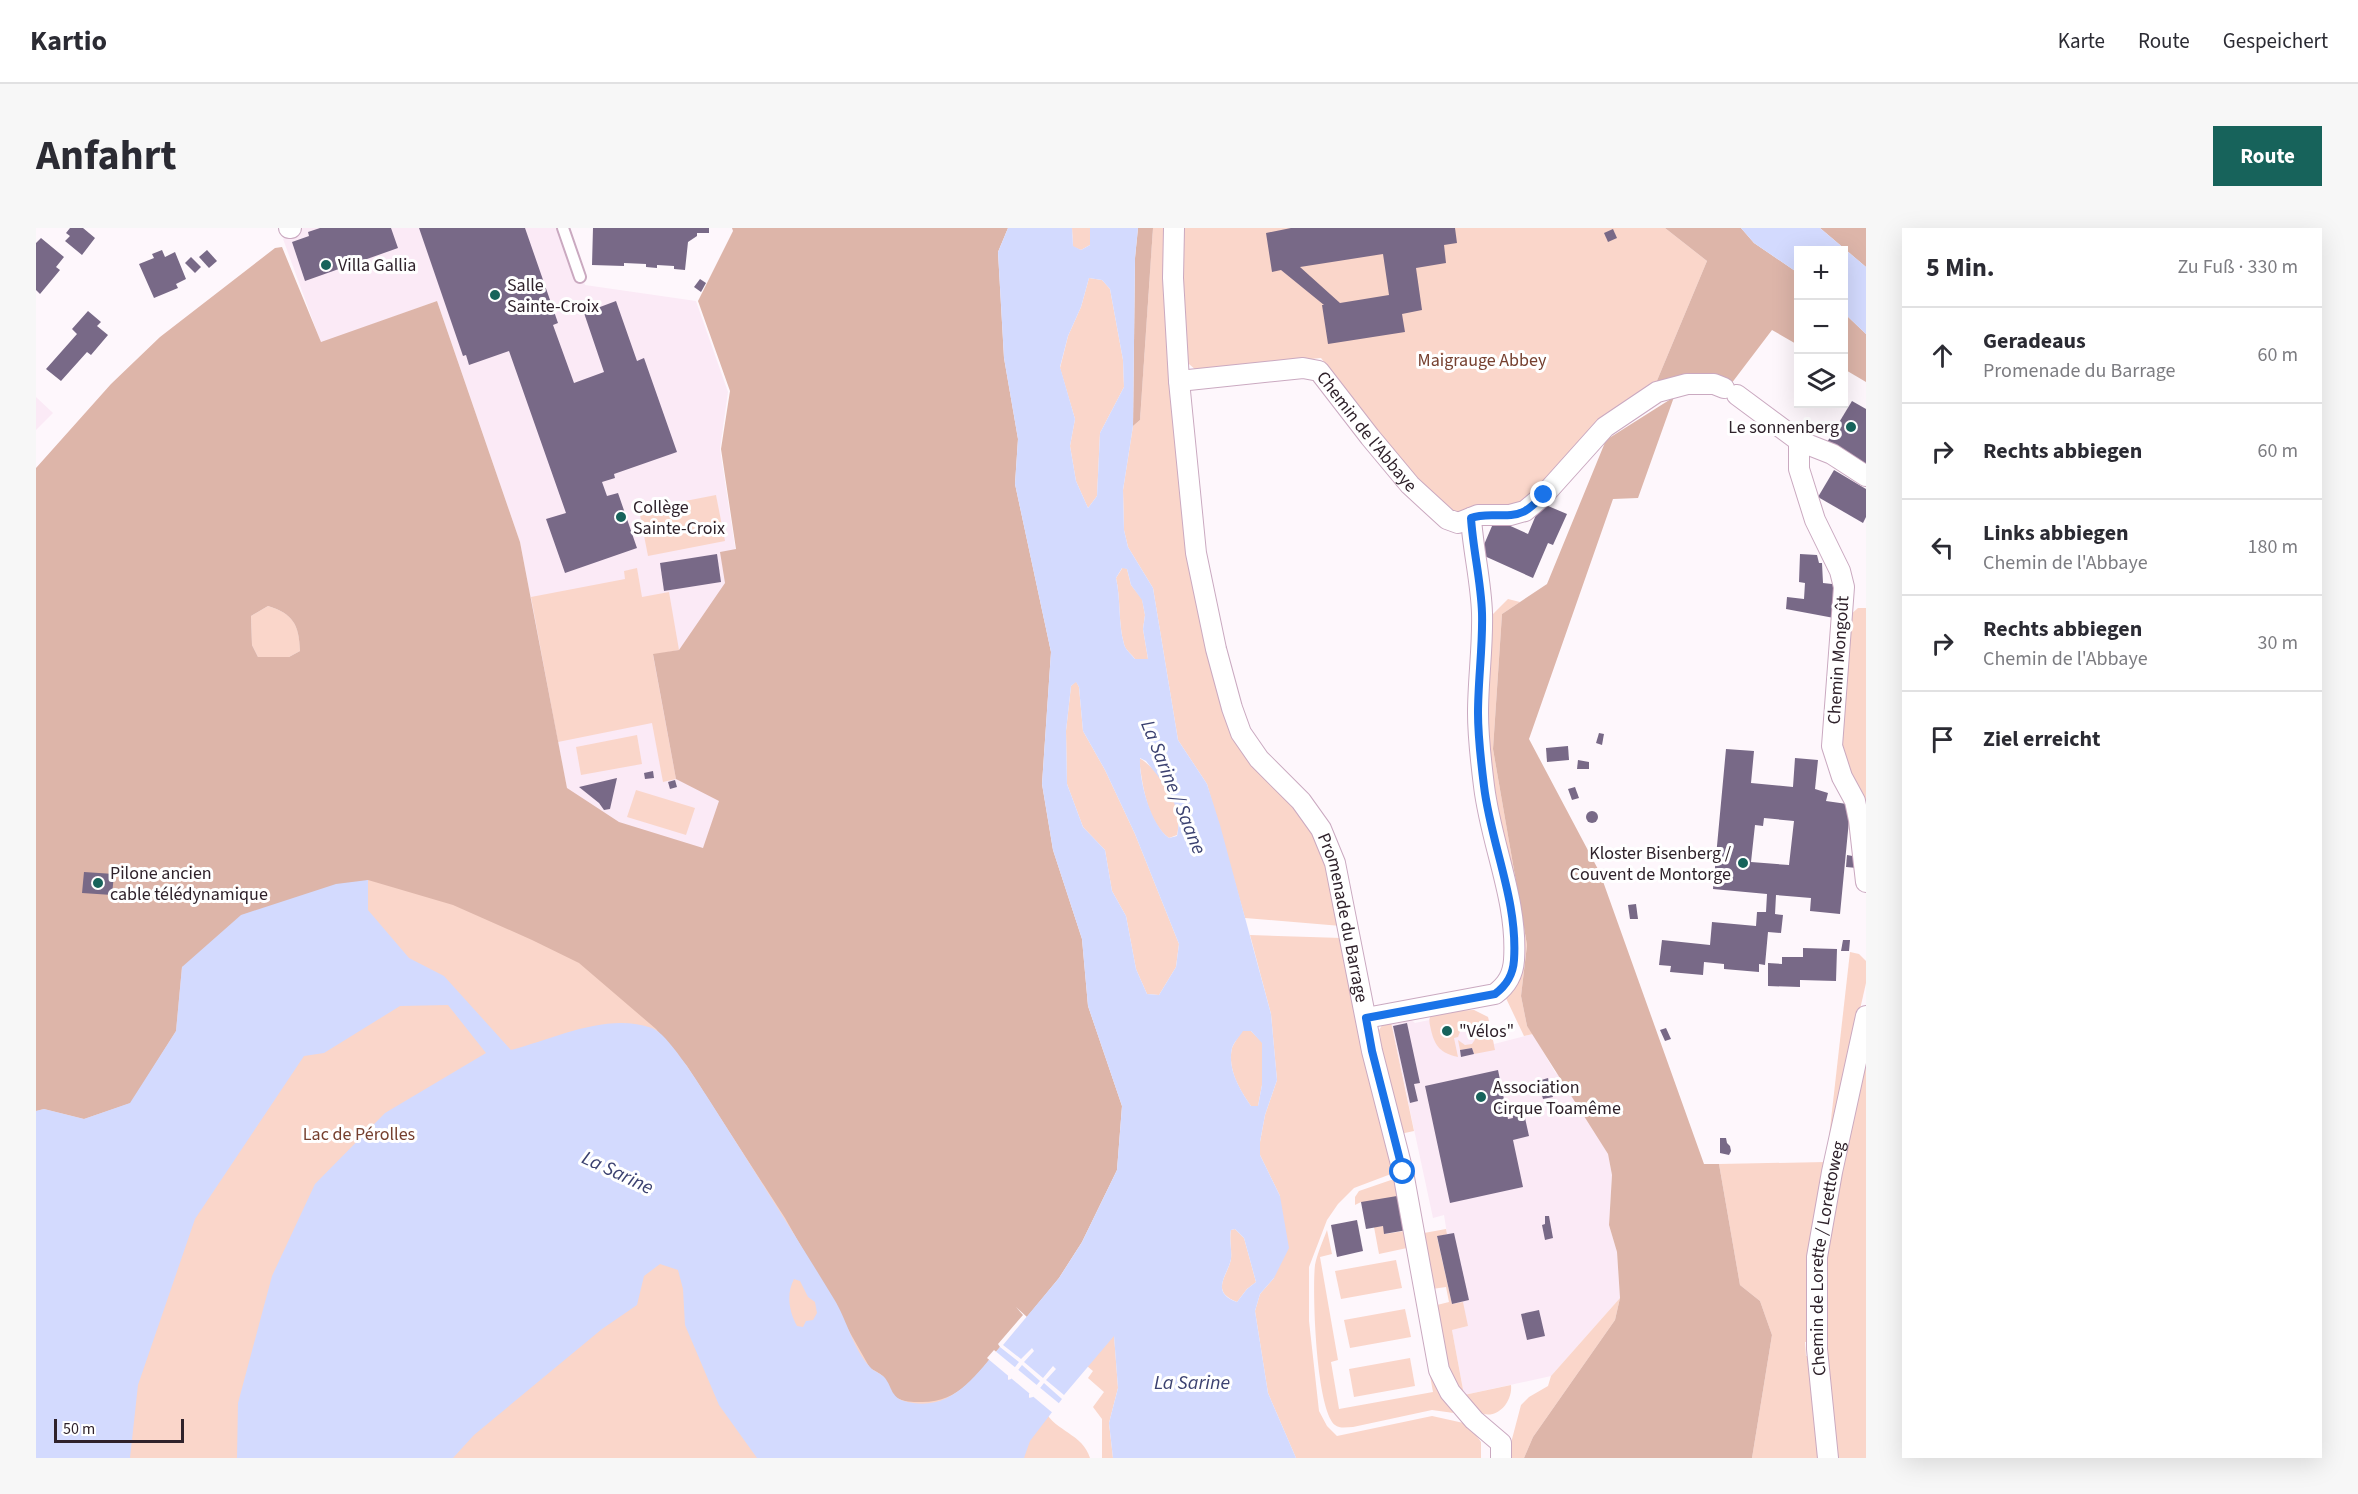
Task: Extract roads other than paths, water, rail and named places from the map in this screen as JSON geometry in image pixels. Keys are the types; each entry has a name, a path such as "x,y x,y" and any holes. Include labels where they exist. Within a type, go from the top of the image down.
{"street":[{"name":"Promenade du Barrage","path":"1174,228 1173,278 1179,381 1196,554 1216,649 1241,733 1259,759 1301,801 1321,829 1335,863 1372,1051 1403,1172 1439,1370 1450,1392 1474,1420 1501,1443 1501,1458"},
{"name":"Chemin de l'Abbaye","path":"1179,381 1303,368 1319,371 1410,484 1447,519 1458,523 1478,515 1510,515 1525,511 1544,495 1605,427 1657,392 1687,384 1714,384 1731,392 1799,441 1832,454 1866,476"},
{"name":"Chemin Mongoût","path":"1799,441 1799,469 1815,520 1840,571 1844,587 1832,746 1842,777 1855,801 1866,882"},
{"path":"1366,1018 1495,994 1511,977 1514,962 1514,939 1509,890 1491,826 1484,787 1478,715 1482,611 1471,518"},
{"name":"Chemin de Lorette / Lorettoweg","path":"1828,1458 1817,1349 1817,1257 1832,1172 1866,1016"}],"lane":[{"path":"564,228 580,277"}],"water":[{"name":"La Sarine","path":"1008,228 1072,228 1073,246 1081,250 1090,245 1090,228 1138,228 1135,258 1133,426 1123,490 1124,530 1128,547 1153,588 1178,740 1207,784 1271,1014 1277,1080 1265,1115 1260,1155 1280,1196 1289,1248 1274,1278 1260,1294 1255,1311 1268,1393 1296,1458 1113,1458 1109,1423 1118,1388 1114,1336 1064,1395 1046,1380 1056,1369 1053,1366 1043,1378 1024,1362 1034,1351 1032,1348 1021,1359 1003,1345 1059,1278 1082,1242 1117,1170 1122,1106 1088,1006 1082,939 1053,850 1042,784 1051,652 1015,484 1018,439 1004,358 998,252","holes":["1089,278 1102,280 1110,289 1123,360 1124,387 1100,433 1097,496 1088,508 1076,481 1070,446 1075,419 1060,367 1068,336 1081,307","1122,568 1127,569 1131,585 1142,600 1145,615 1143,629 1148,659 1135,659 1125,646 1121,628 1116,578","1076,682 1079,687 1083,731 1105,770 1135,834 1179,944 1176,967 1159,995 1147,994 1136,969 1126,916 1112,891 1105,850 1083,827 1067,784 1066,731 1071,686","1140,758 1146,761 1159,778 1175,804 1178,814 1177,836 1169,838 1156,823 1144,789","1243,1031 1251,1031 1262,1043 1262,1085 1258,1106 1251,1106 1233,1071 1231,1056 1234,1044","1235,1229 1244,1238 1256,1282 1237,1302 1229,1298 1222,1288 1231,1259 1231,1230"]},
{"path":"1741,228 1820,228 1841,246 1794,246 1794,270 1754,243"},
{"path":"1848,252 1866,267 1866,334 1848,317"},
{"name":"Lac de Pérolles","path":"368,880 368,910 409,958 444,976 511,1050 599,1025 635,1024 652,1028 658,1032 689,1069 786,1222 834,1299 864,1360 885,1378 897,1397 920,1404 948,1398 970,1381 1000,1347 1019,1362 1008,1376 1008,1380 1022,1365 1040,1381 1029,1394 1029,1398 1033,1397 1044,1383 1062,1399 1030,1441 1024,1458 757,1458 719,1405 685,1325 683,1289 678,1270 660,1264 644,1276 637,1305 602,1329 474,1435 453,1458 237,1458 238,1403 272,1276 315,1184 385,1113 486,1053 448,1005 400,1006 324,1053 304,1056 195,1219 138,1385 130,1458 36,1458 36,1111 44,1109 84,1119 130,1103 176,1031 182,967 241,915 336,884","holes":["794,1279 800,1281 808,1297 815,1302 817,1313 813,1320 806,1321 803,1327 797,1326 790,1302 790,1291"]}],"place":[{"name":"Villa Gallia","path":"326,265"},
{"name":"Salle Sainte-Croix","path":"495,295"},
{"name":"Le sonnenberg","path":"1851,427"},
{"name":"Collège Sainte-Croix","path":"621,517"},
{"name":"Kloster Bisenberg / Couvent de Montorge","path":"1743,863"},
{"name":"Pilone ancien cable télédynamique","path":"98,883"},
{"name":"\"Vélos\"","path":"1447,1031"},
{"name":"Association Cirque Toamême","path":"1481,1097"}],"park label":[{"name":"Maigrauge Abbey","path":"1482,360"}],"water label":[{"name":"La Sarine / Saane","path":"1174,787"}]}
